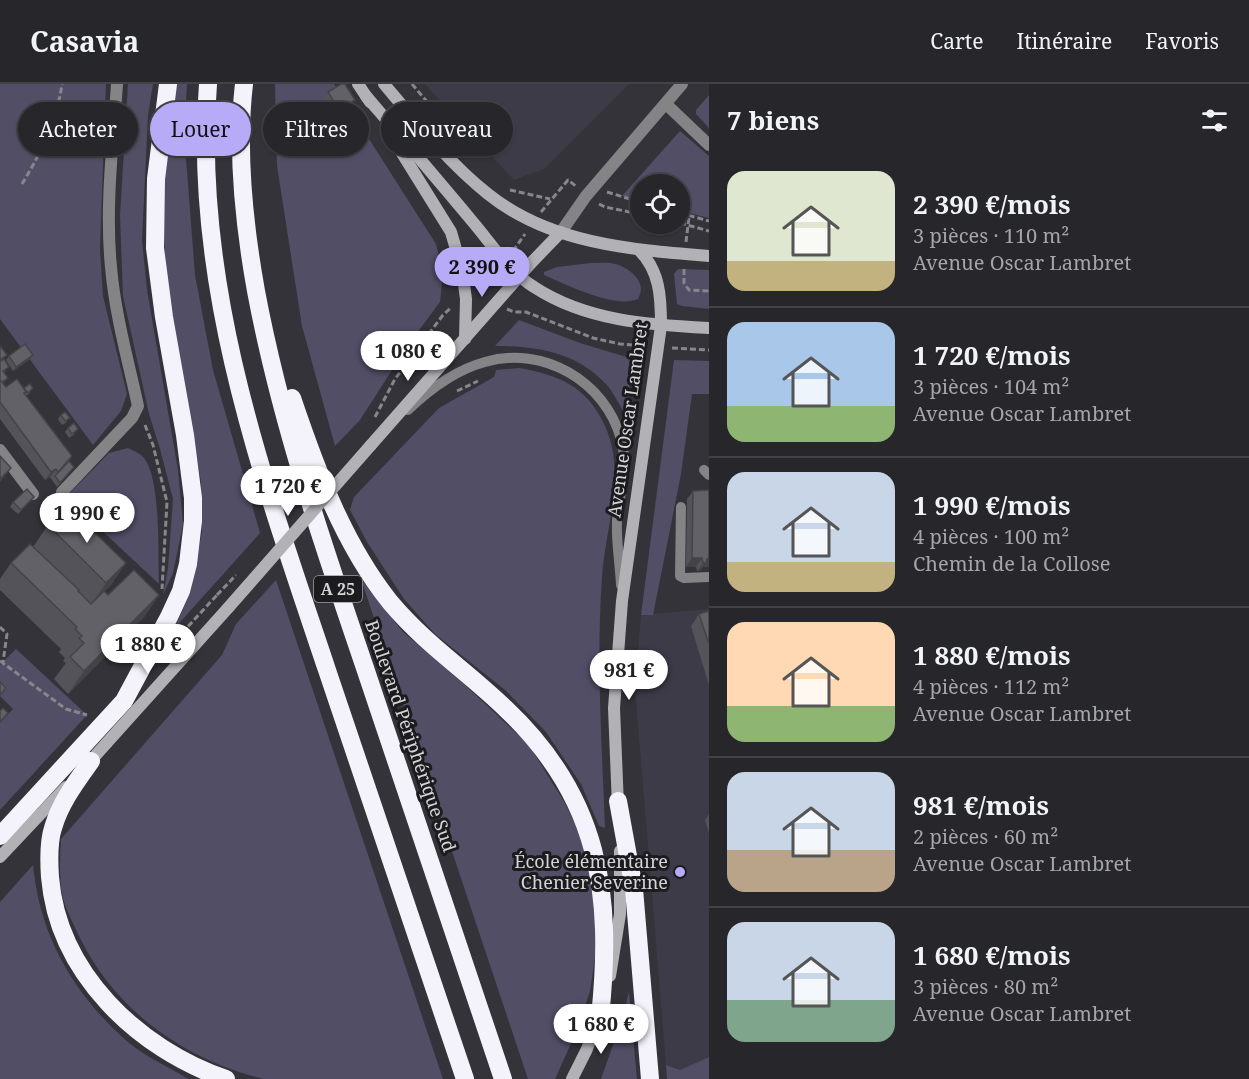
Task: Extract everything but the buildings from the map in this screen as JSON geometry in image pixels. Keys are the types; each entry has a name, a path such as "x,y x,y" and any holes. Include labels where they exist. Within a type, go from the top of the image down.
{"highway":[{"path":"0,836 124,701 169,617 181,591 188,564 193,498 155,248 156,179 168,84"},
{"name":"A 25","path":"208,84 206,177 211,230 222,309 243,401 302,595 465,1079"},
{"name":"Boulevard Périphérique Sud","path":"244,84 242,156 246,226 275,380 335,579 504,1079"},
{"path":"253,270 278,356 314,460 349,538 367,568 389,599 422,637 528,730 559,772 584,819 599,872 603,898 604,957 600,1017"},
{"path":"91,761 63,802 52,829 49,865 52,896 58,920 84,971 104,999 123,1018 163,1049 226,1079"},
{"path":"618,801 634,889 650,1079"}],"main road":[{"path":"358,84 451,232 462,270 466,299 465,339"},
{"path":"384,84 451,159 489,195 526,218 561,232 603,244 639,250 709,256"},
{"path":"366,96 520,277 533,287 581,309 618,320 661,326 709,328"},
{"name":"Avenue Oscar Lambret","path":"0,857 91,761 561,232"},
{"name":"Avenue Oscar Lambret","path":"572,1079 600,1017 612,968 620,914 621,872 614,696 622,601 661,326 661,302 657,279 651,264 639,250"}],"street":[{"path":"62,492 132,418 138,406 114,298 111,264 110,204 117,84"},
{"path":"561,232 590,191 682,84"},
{"path":"666,104 709,144"},
{"path":"0,450 33,494"}],"lane":[{"name":"Avenue Oscar Lambret","path":"371,445 439,384 465,369 484,362 518,358 543,361 565,369 592,390 613,420 622,440 624,460 617,523 622,601"},
{"path":"681,507 680,576 709,578"}],"path":[{"path":"22,184 37,159 52,123 62,84"},
{"path":"412,84 452,131 472,160"},
{"path":"502,185 511,190 548,200 568,180 590,191 630,200"},
{"path":"590,191 605,207 630,212"},
{"path":"690,216 709,221"},
{"path":"690,226 709,231"},
{"path":"370,423 395,379 443,315 466,299"},
{"path":"496,304 514,312 526,312 593,338 620,344 709,350"},
{"path":"450,394 488,376 484,362"},
{"path":"138,406 153,445 167,502 162,599"},
{"path":"0,627 7,634 2,662 66,709 91,717"}],"shaded area":[{"path":"0,84 106,84 105,102 18,102 18,156 103,156 100,249 103,296 127,394 121,411 93,445 0,319"},
{"path":"128,84 153,84 148,115 142,240 147,290 178,470 183,524 173,573 163,595 168,568 173,499 149,414 123,296 120,216 124,156 138,156 138,102 127,102"},
{"path":"176,84 187,84 186,102 173,102"},
{"path":"275,84 334,84 345,102 275,102"},
{"path":"425,84 629,84 544,169 514,180 492,156 513,156 513,102 442,102"},
{"path":"709,95 709,128 696,114 696,110"},
{"path":"680,131 709,156 709,218 690,213 690,174 642,174"},
{"path":"369,139 436,244 443,274 440,302 408,345 360,420 335,446 302,326 277,156 369,156"},
{"path":"165,156 186,156 195,275 213,370 260,533 174,629 189,596 202,532 201,482 167,288 161,183"},
{"path":"630,187 630,198 622,196"},
{"path":"591,263 616,264 627,269 636,277 641,287 638,299 617,301 604,298 578,290 544,275 544,272 557,267"},
{"path":"678,269 709,270 709,309 677,304 674,274"},
{"path":"519,320 580,343 633,359 626,415 606,384 594,373 569,358 526,347 495,346"},
{"path":"674,360 709,361 709,394 692,394 681,474 653,615 641,615"},
{"path":"519,368 547,374 580,392 598,412 611,445 615,482 604,559 600,609 600,703 605,828 599,826 581,784 546,732 505,690 435,634 404,599 367,542 350,510 354,497 439,408 494,377 496,370"},
{"path":"128,448 144,458 153,482 158,518 159,584 66,497 109,453"},
{"path":"361,579 403,632 463,683 529,745 566,805 587,850 596,904 597,944 590,991 578,1028 555,1079 528,1079"},
{"path":"276,580 443,1079 264,1079 207,1059 155,1029 112,987 94,963 65,905 60,880 61,839 222,655 236,624"},
{"name":"École élémentaire Chenier Severine","path":"709,609 709,1057 680,1070 666,1065 635,688 641,615"},
{"path":"16,649 87,715 0,810 0,723 13,709 0,696 0,665"},
{"path":"33,865 43,916 63,963 76,985 109,1025 129,1043 188,1079 0,1079 0,902"},
{"path":"629,992 637,1079 601,1079 621,1022"},
{"path":"709,1057 709,1079 667,1079 666,1065 680,1070"}],"place":[{"name":"École élémentaire Chenier Severine","path":"680,872"}]}
